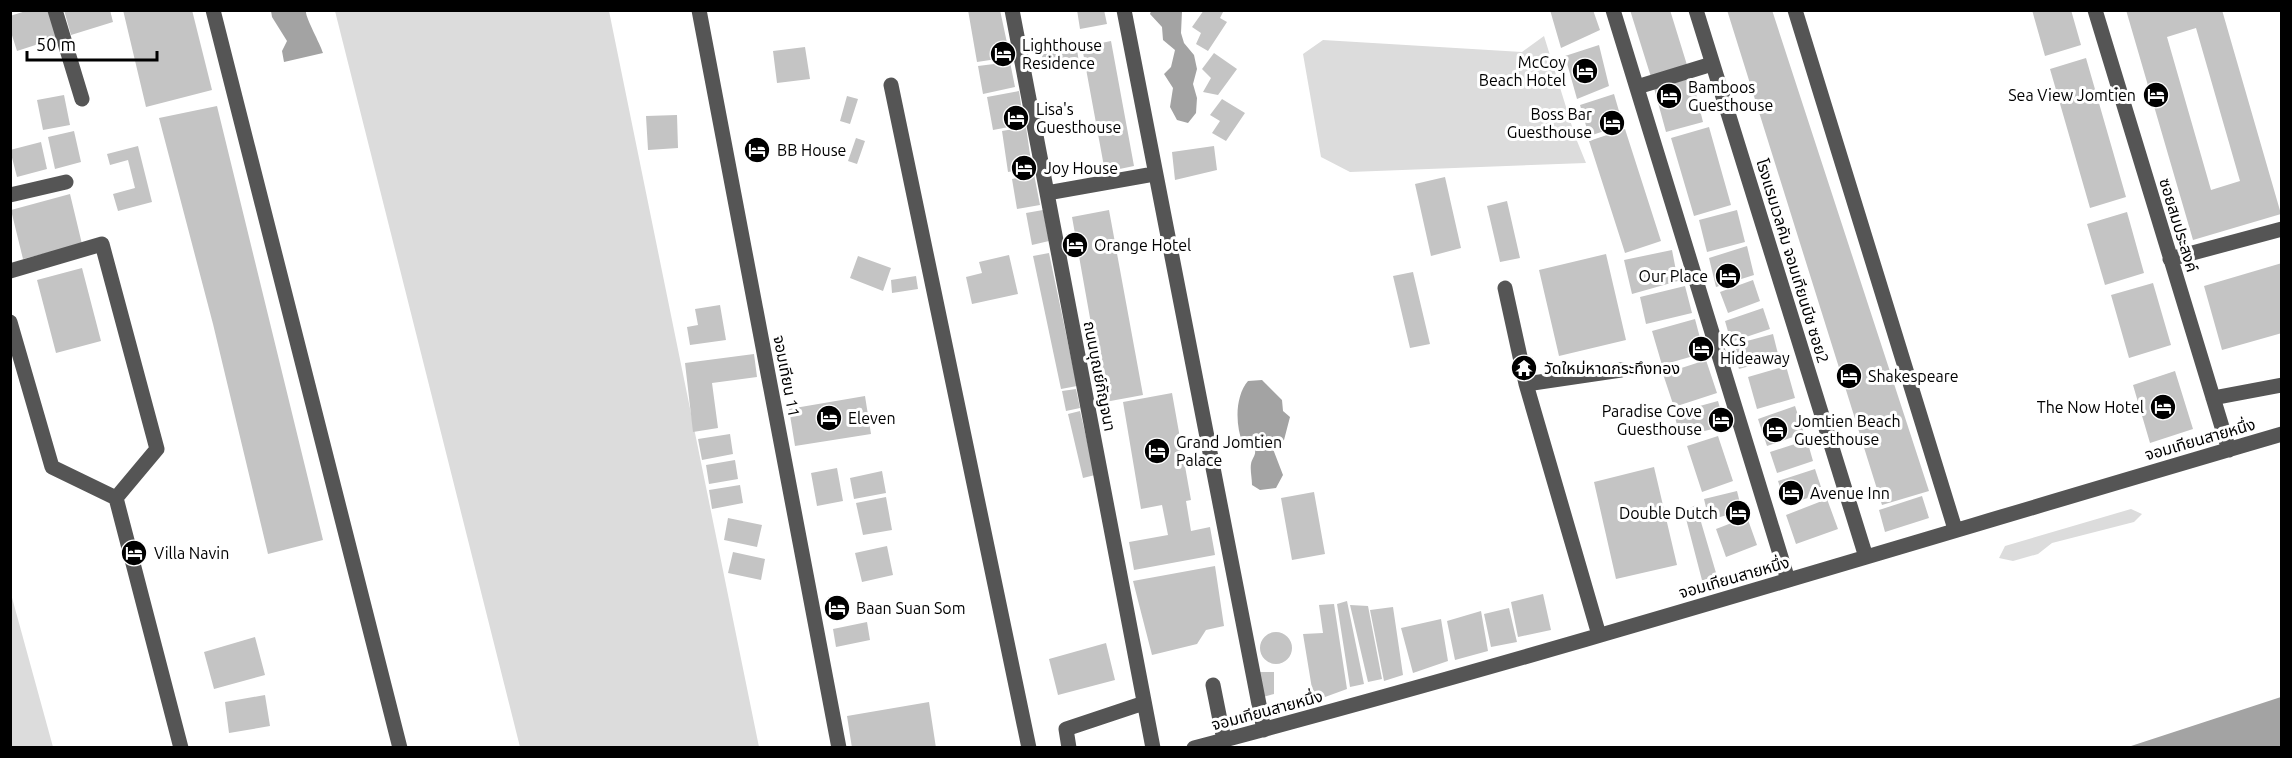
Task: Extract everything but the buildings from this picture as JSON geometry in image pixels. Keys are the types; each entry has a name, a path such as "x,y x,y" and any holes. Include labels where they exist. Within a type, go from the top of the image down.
{"street":[{"path":"55,10 82,99"},
{"path":"213,10 400,747"},
{"name":"จอมเทียน 11","path":"699,10 839,747"},
{"name":"ถนนบุณย์กัญจนา","path":"1012,10 1153,747"},
{"path":"1124,10 1154,174 1264,730"},
{"path":"1613,10 1788,580"},
{"name":"โรงแรมเวลคัม จอมเทียนบีช ซอย2","path":"1696,10 1866,557"},
{"path":"1795,10 1955,529"},
{"name":"ซอยสมประสงค์","path":"2095,10 2229,450"},
{"path":"1637,87 1712,64"},
{"path":"891,85 1029,747"},
{"path":"1047,193 1154,174"},
{"path":"10,195 66,182"},
{"path":"2170,259 2282,229"},
{"path":"10,271 102,244 157,449 116,498"},
{"path":"1505,288 1526,384 1599,635"},
{"path":"10,322 52,467 116,498 181,747"},
{"path":"1526,384 1621,370"},
{"path":"2213,398 2282,385"},
{"name":"จอมเทียนสายหนึ่ง","path":"1194,747 1264,730 1599,635 2282,434"},
{"path":"1213,685 1224,740"},
{"path":"1069,747 1066,729 1144,703"}],"shaded area":[{"path":"271,11 306,11 323,53 284,62 282,51 287,41 272,17"},
{"path":"335,11 609,11 759,747 520,747"},
{"path":"1151,11 1182,11 1181,33 1184,43 1194,55 1197,69 1193,84 1197,98 1196,113 1188,123 1177,120 1170,107 1173,88 1164,74 1171,67 1175,50 1163,40 1162,27 1150,14"},
{"path":"1544,36 1575,136 1586,163 1350,172 1321,157 1303,54 1323,40 1522,52"},
{"path":"1262,380 1282,400 1283,411 1290,417 1284,440 1276,444 1273,449 1283,475 1276,488 1260,490 1252,485 1251,466 1255,450 1243,444 1238,411 1241,394 1248,381"},
{"path":"2131,509 2142,514 2134,522 2052,543 2038,554 2013,561 1999,558 2005,546"},
{"path":"11,594 53,747 11,747"},
{"path":"2281,697 2281,747 2128,747"}],"place":[{"name":"Lighthouse Residence","path":"1003,54"},
{"name":"McCoy Beach Hotel","path":"1585,71"},
{"name":"Sea View Jomtien","path":"2156,95"},
{"name":"Bamboos Guesthouse","path":"1669,96"},
{"name":"Lisa's Guesthouse","path":"1016,118"},
{"name":"Boss Bar Guesthouse","path":"1612,123"},
{"name":"BB House","path":"757,150"},
{"name":"Joy House","path":"1024,168"},
{"name":"Orange Hotel","path":"1075,245"},
{"name":"Our Place","path":"1728,276"},
{"name":"KCs Hideaway","path":"1701,349"},
{"name":"วัดใหม่หาดกระทึงทอง","path":"1524,368"},
{"name":"Shakespeare","path":"1849,376"},
{"name":"The Now Hotel","path":"2163,407"},
{"name":"Eleven","path":"829,418"},
{"name":"Paradise Cove Guesthouse","path":"1721,420"},
{"name":"Jomtien Beach Guesthouse","path":"1775,430"},
{"name":"Grand Jomtien Palace","path":"1157,451"},
{"name":"Avenue Inn","path":"1791,493"},
{"name":"Double Dutch","path":"1738,513"},
{"name":"Villa Navin","path":"134,553"},
{"name":"Baan Suan Som","path":"837,608"}]}
